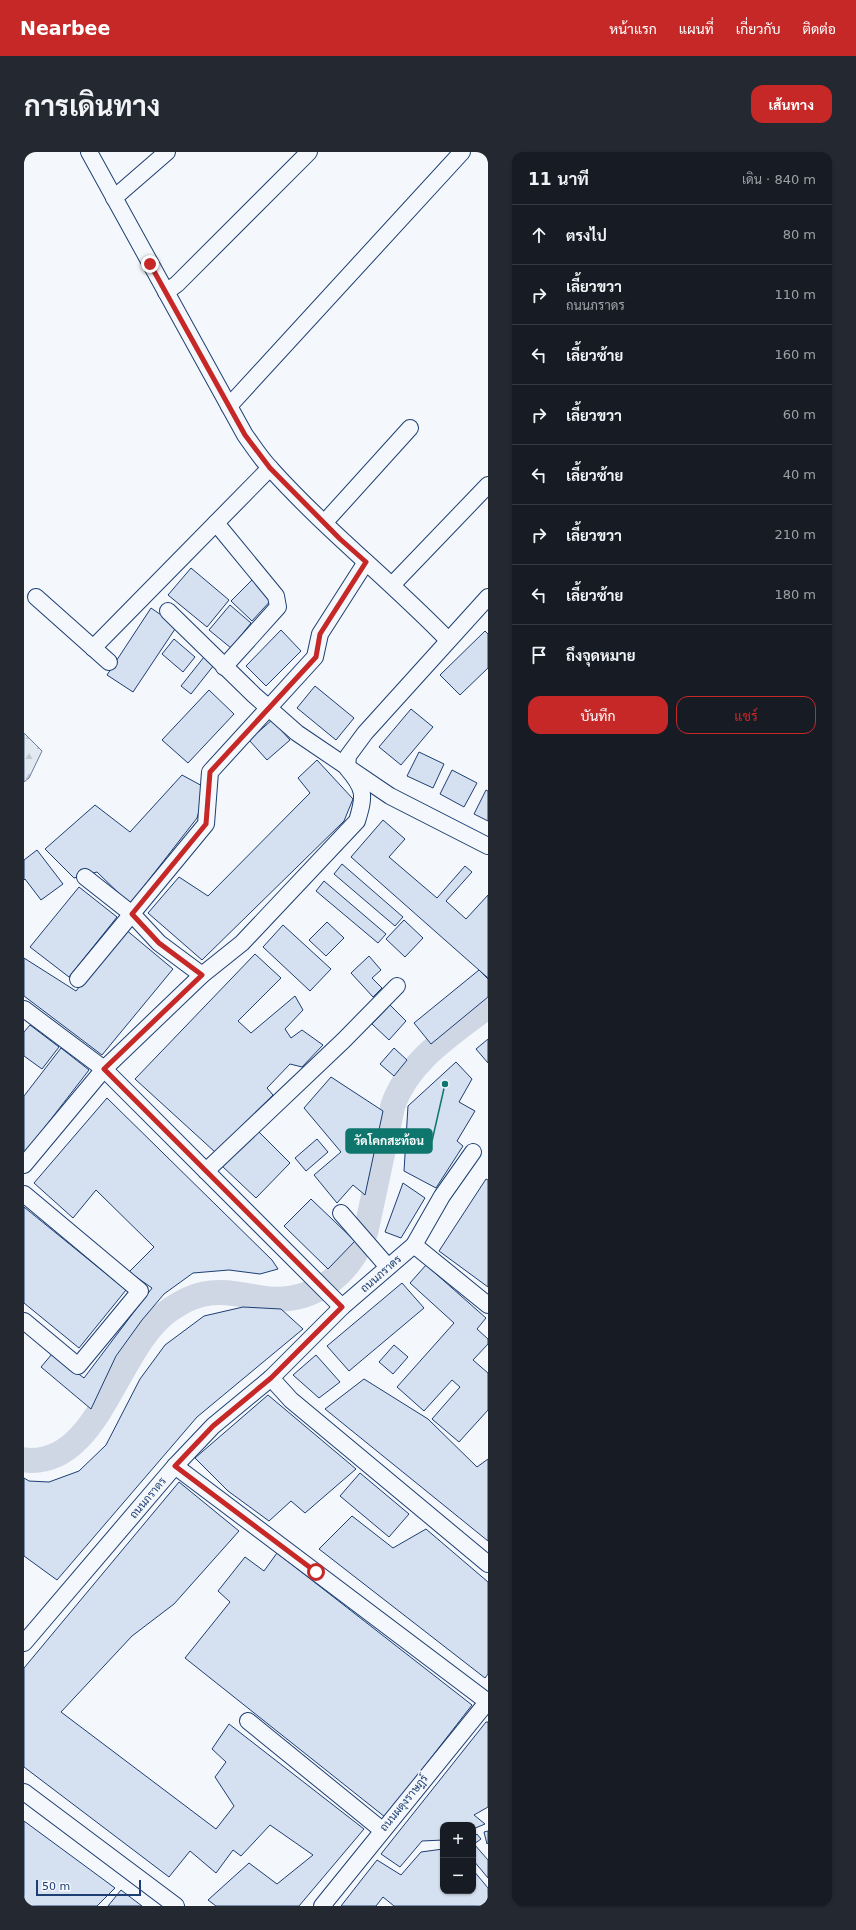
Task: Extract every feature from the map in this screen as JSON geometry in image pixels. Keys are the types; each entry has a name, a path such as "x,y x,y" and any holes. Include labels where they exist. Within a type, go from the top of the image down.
{"street":[{"path":"89,152 245,435 270,468 325,522 340,539 392,585 448,640"},
{"path":"114,198 167,152"},
{"path":"166,292 177,284 309,152"},
{"path":"229,406 462,152"},
{"path":"325,522 410,428"},
{"path":"93,648 270,468"},
{"path":"392,585 488,485"},
{"path":"216,523 276,596 278,601 278,607 224,667"},
{"path":"78,979 206,824 210,772 316,657 320,634 366,562"},
{"path":"36,597 109,662"},
{"path":"24,1165 104,1069 202,975 242,943 357,821 364,800 359,782 347,768 348,756 364,733 488,597"},
{"path":"168,611 224,667 297,733 390,796 488,846"},
{"path":"85,876 132,914 159,943 202,975"},
{"path":"206,1171 344,1040 397,986"},
{"path":"26,1014 104,1069 337,1302"},
{"name":"ถนนภราดร","path":"24,1643 175,1466 213,1426 271,1378 337,1302 388,1267 414,1245 442,1196 473,1152"},
{"path":"24,1194 140,1291 78,1366 24,1321"},
{"path":"341,1213 369,1247 388,1267"},
{"path":"414,1245 488,1305"},
{"path":"271,1378 291,1400 488,1564"},
{"path":"175,1466 488,1702"},
{"name":"ถนนผดุงราษฎร์","path":"322,1906 382,1830 488,1702"},
{"path":"248,1721 382,1830"},
{"path":"24,1792 176,1906"}],"green space":[{"path":"24,733 42,751 29,778 24,782"}],"building":[{"path":"191,568 229,600 207,627 168,595"},
{"path":"253,579 273,598 252,621 231,601"},
{"path":"230,605 251,623 231,648 209,630"},
{"path":"151,608 177,626 133,692 107,675"},
{"path":"281,630 301,651 266,686 246,666"},
{"path":"485,631 488,634 488,668 460,695 440,675"},
{"path":"174,639 195,657 183,672 162,654"},
{"path":"204,657 214,665 191,694 181,686"},
{"path":"315,686 354,718 336,740 297,708"},
{"path":"209,690 234,714 188,763 162,740"},
{"path":"411,709 433,727 401,765 379,747"},
{"path":"272,720 290,740 267,760 249,740"},
{"path":"419,752 444,764 433,788 407,776"},
{"path":"317,760 353,799 344,821 202,960 148,913 179,877 208,896 310,793 298,778"},
{"path":"452,770 477,783 464,807 440,794"},
{"path":"182,775 206,788 197,818 130,904 97,872 74,878 45,849 95,805 130,832"},
{"path":"486,790 488,791 488,821 474,814"},
{"path":"383,820 405,839 389,857 437,898 465,866 472,872 446,901 466,919 488,895 488,978 351,857"},
{"path":"37,850 63,884 41,900 25,879 24,880 24,860"},
{"path":"342,864 403,917 395,926 334,874"},
{"path":"324,881 386,934 378,943 316,891"},
{"path":"79,887 117,917 69,977 30,947"},
{"path":"404,920 423,938 405,957 386,939"},
{"path":"327,922 344,938 326,956 309,940"},
{"path":"283,925 331,969 310,991 263,947"},
{"path":"125,929 173,969 102,1055 24,996 24,958 76,991"},
{"path":"255,954 281,978 238,1021 251,1033 295,996 303,1010 285,1029 291,1038 302,1030 323,1045 302,1067 290,1064 267,1088 273,1095 215,1152 135,1079"},
{"path":"369,956 381,970 372,978 382,988 373,997 351,973"},
{"path":"479,970 488,979 488,997 431,1044 414,1023"},
{"path":"390,1005 406,1021 389,1040 372,1024"},
{"path":"30,1025 59,1047 42,1069 24,1056 24,1032"},
{"path":"488,1039 488,1063 476,1049"},
{"path":"61,1048 89,1070 24,1154 24,1096"},
{"path":"394,1048 407,1060 394,1076 380,1064"},
{"path":"456,1062 472,1079 459,1102 475,1111 457,1141 463,1146 436,1188 404,1171 408,1106"},
{"path":"331,1077 383,1111 365,1195 353,1185 337,1203 314,1175 341,1152 304,1108"},
{"path":"107,1098 272,1260 278,1269 260,1274 229,1270 193,1273 164,1294 142,1320 116,1356 91,1409 41,1367 52,1354 84,1378 152,1288 129,1272 154,1247 96,1190 73,1218 34,1183"},
{"path":"257,1130 290,1163 256,1198 222,1166"},
{"path":"317,1139 328,1152 306,1171 295,1158"},
{"path":"486,1179 488,1180 488,1287 439,1251"},
{"path":"403,1183 425,1198 401,1238 385,1232"},
{"path":"311,1199 355,1241 328,1269 284,1226"},
{"path":"24,1207 126,1290 79,1348 24,1303"},
{"path":"426,1265 486,1318 477,1329 488,1339 488,1344 473,1360 488,1373 488,1410 459,1442 432,1419 460,1387 452,1380 424,1411 397,1387 454,1323 410,1283"},
{"path":"402,1283 424,1308 349,1371 327,1346"},
{"path":"243,1307 281,1309 303,1329 197,1417 57,1580 24,1556 24,1478 29,1481 49,1482 79,1471 106,1445 140,1379 165,1345 204,1316"},
{"path":"394,1345 408,1357 393,1374 379,1362"},
{"path":"316,1355 340,1382 319,1398 293,1375"},
{"path":"364,1379 428,1419 477,1467 488,1459 488,1541 325,1409"},
{"path":"268,1395 356,1469 305,1513 291,1501 269,1521 228,1491 195,1458"},
{"path":"360,1473 409,1514 389,1537 340,1496"},
{"path":"179,1482 239,1531 174,1604 132,1636 61,1712 216,1829 234,1806 215,1777 226,1762 212,1749 229,1724 364,1829 299,1906 216,1906 208,1900 249,1863 277,1884 313,1855 270,1825 241,1856 233,1850 216,1873 190,1851 169,1877 24,1767 24,1668"},
{"path":"352,1516 393,1548 426,1529 488,1582 488,1674 485,1678 319,1549"},
{"path":"277,1553 472,1705 385,1817 185,1658 230,1602 218,1591 245,1557 264,1571"},
{"path":"486,1722 488,1722 488,1807 474,1815 485,1824 476,1828 476,1822 440,1822 440,1840 422,1841 400,1867 381,1854"},
{"path":"24,1821 115,1888 97,1906 24,1906"},
{"path":"488,1831 488,1843 487,1844 484,1832"},
{"path":"477,1834 481,1839 476,1843"},
{"path":"476,1846 488,1860 488,1878 476,1864"},
{"path":"440,1849 440,1894 476,1894 476,1874 488,1888 488,1906 394,1906 383,1897 376,1906 341,1906 377,1860 401,1875 421,1852"},
{"path":"121,1890 142,1906 108,1906"}],"waterway":[{"path":"24,1460 50,1458 71,1445 89,1426 136,1349 152,1326 178,1304 195,1296 220,1292 270,1299 287,1299 302,1296 317,1290 330,1282 341,1272 351,1260 366,1231 393,1105 400,1089 410,1074 433,1049 488,1006"}],"place":[{"name":"วัดโคกสะท้อน","path":"445,1084"}],"route":[{"path":"150,264 245,435 270,468 325,522 340,539 366,562 320,634 316,657 210,772 206,824 132,914 159,943 202,975 104,1069 342,1307 312,1339 271,1378 213,1426 175,1466 316,1572"}]}
